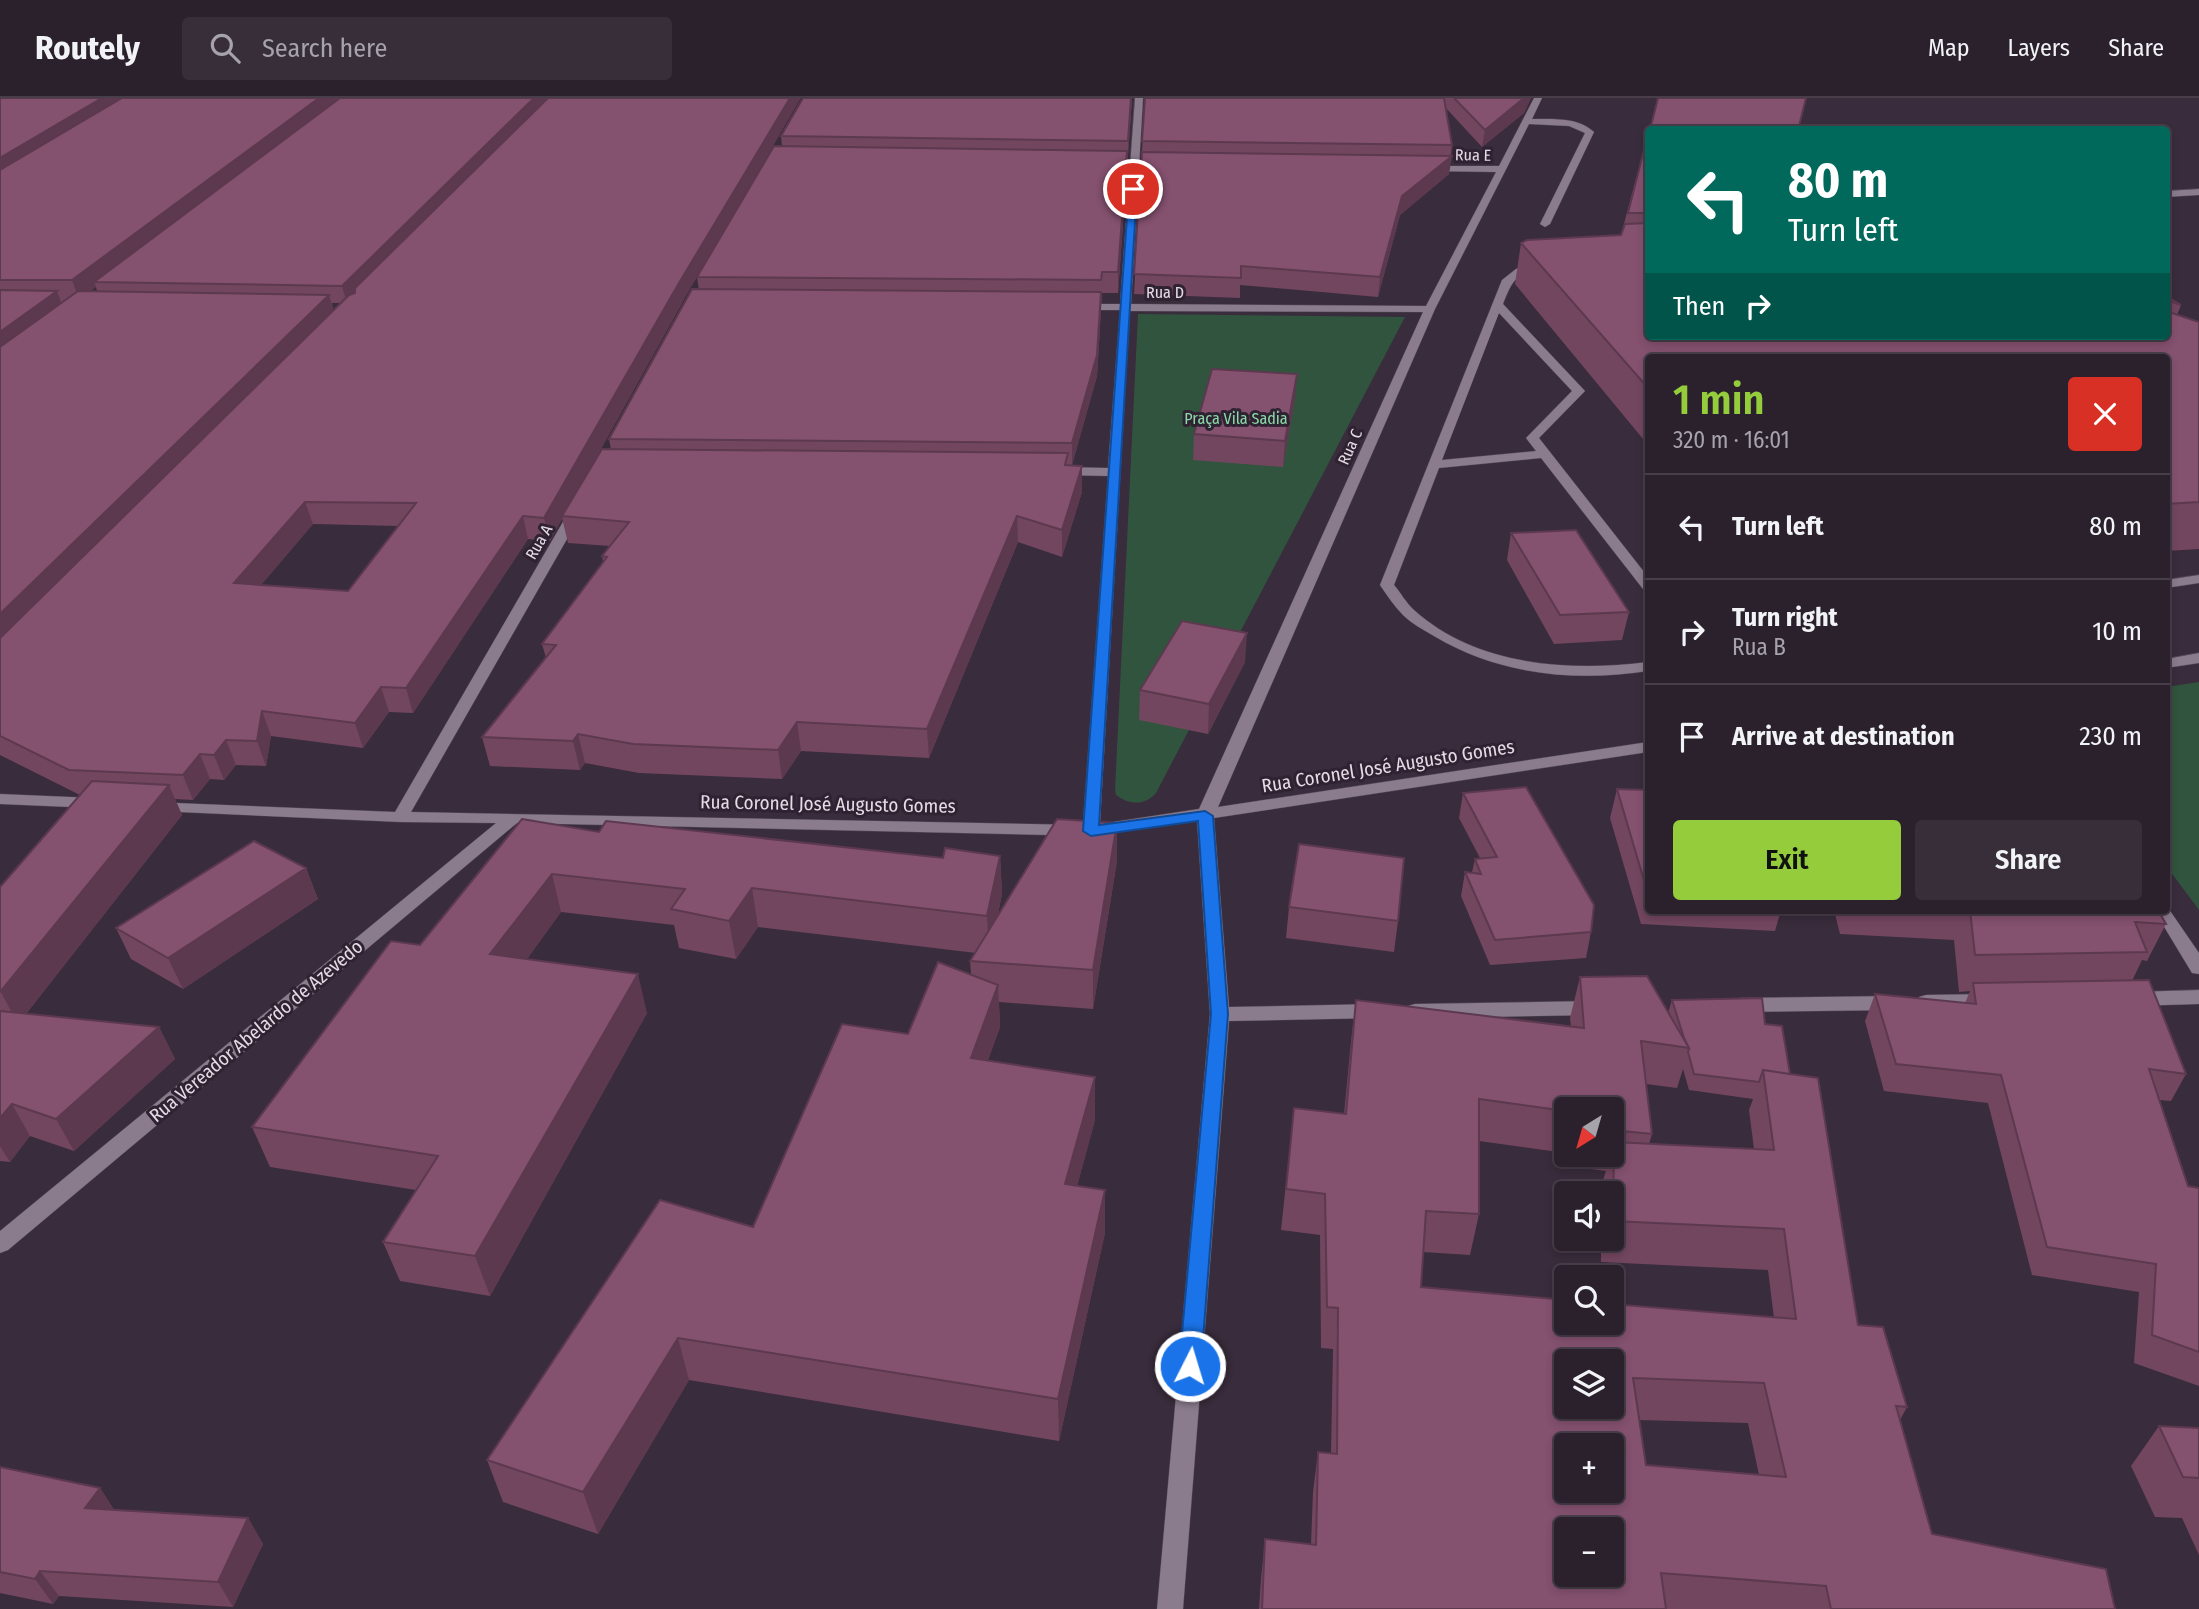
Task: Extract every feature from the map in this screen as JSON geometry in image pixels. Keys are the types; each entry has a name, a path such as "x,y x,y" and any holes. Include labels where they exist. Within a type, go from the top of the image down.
{"street":[{"path":"1091,831 1139,98"},
{"name":"Rua C","path":"1205,816 1430,309 1538,98"},
{"path":"1527,121 1572,124 1584,127 1590,132 1545,224"},
{"name":"Rua E","path":"1422,168 1504,169"},
{"path":"2170,194 2199,192"},
{"path":"1555,263 1520,271 1507,280 1387,585 1409,612 1447,639 1500,659 1554,671 1614,673 1645,668"},
{"path":"1497,304 1579,391 1532,438 1645,582"},
{"name":"Rua D","path":"1070,307 1430,309"},
{"path":"1435,465 1545,454"},
{"path":"1046,471 1116,472"},
{"name":"Rua A","path":"400,817 580,504"},
{"path":"2170,583 2199,579"},
{"path":"2170,663 2199,658"},
{"name":"Rua Coronel José Augusto Gomes","path":"142,806 400,817 1091,831 1205,816 1645,747"},
{"path":"0,799 116,804"},
{"path":"1170,1609 1220,1014 1205,816"},
{"name":"Rua Vereador Abelardo de Azevedo","path":"0,1244 513,818"},
{"path":"2165,914 2199,968"},
{"path":"2115,999 2199,998"},
{"path":"1723,1005 2003,1001"},
{"path":"1220,1014 1611,1007"}],"green space":[{"name":"Praça Vila Sadia","path":"1138,314 1405,317 1156,793 1137,803 1121,798 1116,795 1115,790"},
{"path":"2199,682 2199,910 2170,871 2170,686"}],"building":[{"path":"0,98 102,98 0,158"},
{"path":"122,98 319,98 72,280 0,280 0,170"},
{"path":"340,98 534,98 342,286 94,282"},
{"path":"548,98 790,98 679,283 544,518 523,516 406,688 381,687 355,723 262,711 257,741 226,740 214,755 200,754 183,775 69,770 0,736 0,638 349,295 355,293 355,288","holes":["305,502 416,503 348,591 234,583"]},
{"path":"803,98 1131,98 1128,141 781,136"},
{"path":"1145,98 1444,98 1452,145 1142,141"},
{"path":"1454,98 1524,98 1485,130"},
{"path":"1658,98 1806,98 1799,126 1651,126"},
{"path":"774,146 1127,151 1118,272 1102,272 1101,280 697,277"},
{"path":"1645,146 1645,213 1628,213"},
{"path":"1142,152 1452,156 1402,196 1380,277 1241,266 1241,278 1134,274"},
{"path":"1645,223 1645,340 2170,340 2170,312 2199,322 2199,502 2170,504 2170,354 1645,354 1645,385 1521,243 1527,240 1621,235 1625,224"},
{"path":"692,289 1101,292 1097,355 1072,443 609,439"},
{"path":"0,290 57,291 0,332"},
{"path":"78,291 329,295 0,614 0,347"},
{"path":"1212,369 1297,374 1285,441 1194,434"},
{"path":"602,449 1068,453 1065,465 1082,466 1062,530 1017,516 927,729 797,722 778,750 633,744 578,734 573,741 482,737 556,645 542,644 607,557 602,556 629,522 562,516"},
{"path":"1576,530 1629,612 1560,615 1511,533"},
{"path":"1182,621 1247,633 1209,704 1140,690"},
{"path":"92,781 169,785 0,992 0,887"},
{"path":"1526,787 1594,905 1591,932 1495,940 1465,872 1481,874 1475,859 1497,857 1463,793"},
{"path":"1617,789 1645,790 1645,884"},
{"path":"522,819 599,832 606,821 943,858 945,848 1000,856 987,916 752,888 729,921 671,909 685,889 552,874 490,954 638,974 475,1256 383,1242 438,1156 252,1127 391,941 420,945"},
{"path":"1057,819 1117,823 1093,970 970,961"},
{"path":"254,841 306,868 168,958 116,928"},
{"path":"1299,844 1404,858 1398,921 1289,907"},
{"path":"1970,914 2160,914 2166,924 2135,922 2147,952 1975,955"},
{"path":"938,962 998,985 971,1058 1095,1077 1065,1184 1105,1190 1058,1399 678,1338 583,1492 487,1460 660,1200 753,1227 842,1024 908,1034"},
{"path":"1647,976 1689,1048 1641,1041 1652,1134 1624,1131 1624,1097 1554,1097 1554,1109 1479,1099 1479,1214 1426,1211 1421,1287 1554,1299 1554,1335 1624,1335 1624,1305 1796,1319 1784,1229 1624,1222 1624,1181 1614,1181 1614,1167 1624,1167 1624,1142 1774,1150 1763,1070 1818,1078 1858,1325 1883,1327 1907,1407 1896,1406 1932,1534 2106,1569 2115,1609 1831,1609 1826,1586 1661,1573 1666,1609 1262,1609 1265,1539 1316,1545 1318,1452 1337,1454 1338,1308 1327,1307 1325,1194 1286,1189 1294,1108 1346,1114 1356,1000 1584,1028 1580,977","holes":["1633,1378 1764,1383 1786,1477 1646,1465"]},
{"path":"2149,980 2186,1074 2149,1069 2188,1186 2199,1188 2199,1352 2152,1335 2156,1264 2047,1247 2001,1075 1896,1064 1875,994 1976,1004 1973,983"},
{"path":"1762,998 1765,1024 1782,1026 1790,1074 1763,1070 1759,1082 1694,1074 1689,1048 1672,1000"},
{"path":"0,1011 159,1027 56,1119 12,1104 0,1118"},
{"path":"2159,1426 2199,1428 2199,1478 2183,1477"},
{"path":"0,1467 100,1488 85,1508 248,1518 218,1582 40,1571 35,1579 0,1572"}],"route":[{"path":"1133,189 1091,831 1205,816 1220,1014 1190,1366"}]}
